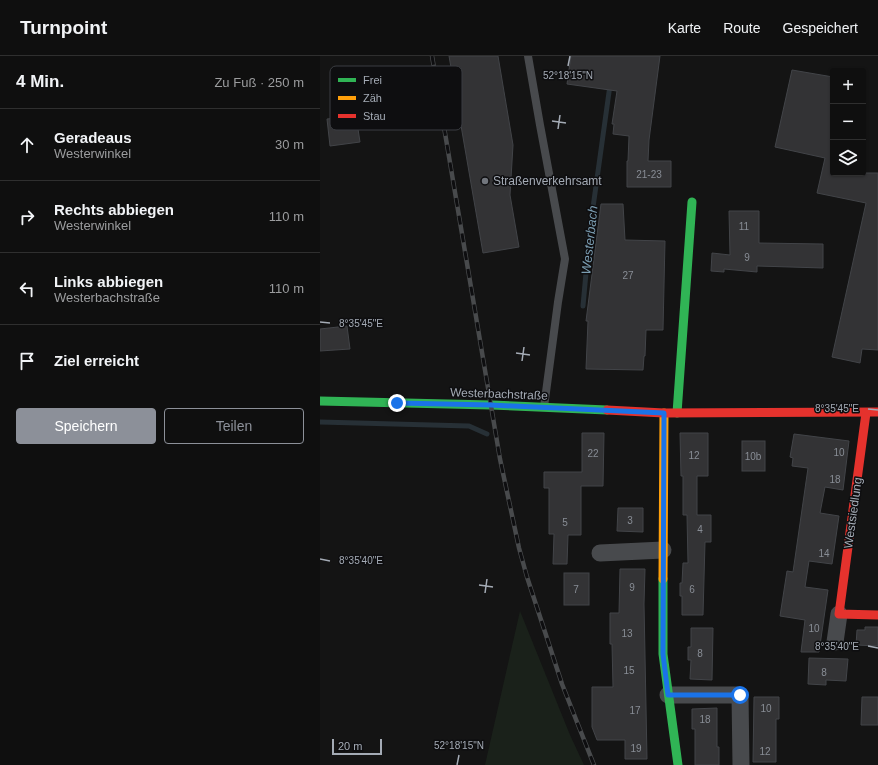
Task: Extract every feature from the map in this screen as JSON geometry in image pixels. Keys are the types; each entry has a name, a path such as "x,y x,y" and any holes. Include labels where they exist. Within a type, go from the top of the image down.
{"street":[{"path":"677,413 692,202"},
{"name":"Westerbachstraße","path":"320,401 664,413 878,412"},
{"path":"664,413 663,654 678,765"},
{"name":"Westsiedlung","path":"835,642 866,413"},
{"path":"600,553 663,550"},
{"path":"839,614 878,615"},
{"path":"668,695 740,695 741,765"}],"lane":[{"path":"528,56 565,260 544,408"}],"shaded area":[{"path":"520,611 570,735 584,765 485,765"}],"building":[{"path":"449,56 498,56 513,145 510,195 519,247 483,253 462,130 462,66 451,66"},
{"path":"571,56 660,56 649,140 648,161 671,161 671,187 627,187 629,136 613,134 614,124 612,124 617,91 567,84"},
{"path":"792,70 830,76 830,176 866,176 866,173 878,173 878,350 862,349 860,363 832,357 866,203 817,193 825,158 775,147"},
{"path":"327,119 330,119 330,130 358,130 360,142 330,146"},
{"path":"601,204 623,204 625,240 665,241 663,330 646,330 643,370 586,369 588,321 586,321"},
{"path":"729,211 759,211 759,243 823,244 823,268 757,266 757,272 724,269 724,272 711,271 712,253 730,255"},
{"path":"347,326 350,349 320,351 320,329"},
{"path":"582,433 604,433 603,486 581,486 581,535 568,535 567,564 553,564 554,534 549,534 549,488 544,488 544,472 582,472"},
{"path":"680,433 708,433 708,476 697,476 697,515 711,515 711,542 705,542 703,615 682,615 680,583 682,583 683,563 688,563 687,515 683,515 683,476 681,476"},
{"path":"794,434 849,441 843,490 825,487 820,513 839,516 832,564 809,561 805,587 828,590 819,652 801,652 805,620 780,616 787,571 793,572 808,468 792,466 793,458 790,457"},
{"path":"742,441 765,441 765,471 742,471"},
{"path":"618,508 643,508 643,532 617,531"},
{"path":"620,569 645,569 644,604 647,759 625,759 625,740 597,740 592,727 592,687 613,687 612,644 610,644 610,613 619,613"},
{"path":"564,573 589,573 589,605 564,605"},
{"path":"865,627 878,627 878,646 856,645 857,630 865,630"},
{"path":"691,628 713,628 712,680 690,679 691,660 688,660 688,647 691,647"},
{"path":"809,658 848,659 846,681 826,680 826,685 808,684"},
{"path":"754,697 779,697 779,719 776,719 776,762 753,762"},
{"path":"862,697 878,697 878,725 861,725"},
{"path":"717,708 717,747 719,747 719,765 695,765 695,729 692,729 692,709"}],"waterway":[{"name":"Westerbach","path":"583,306 590,229 610,85"},
{"name":"Westerbach","path":"320,422 469,426 487,434"}],"railway":[{"path":"432,56 434,66"},
{"path":"444,130 500,459 519,548 562,684 594,765"}],"traffic: fast":[{"path":"677,413 692,202"},
{"path":"320,401 491,405 607,410"},
{"path":"663,579 663,654 678,765"}],"traffic: slow":[{"path":"663,579 664,413"}],"traffic: jam":[{"path":"607,410 664,413 878,412"},
{"path":"866,413 839,614 878,615"}],"place":[{"name":"Straßenverkehrsamt","path":"485,181"}],"route":[{"path":"397,403 491,405 664,413 663,654 668,695 740,695"}]}
